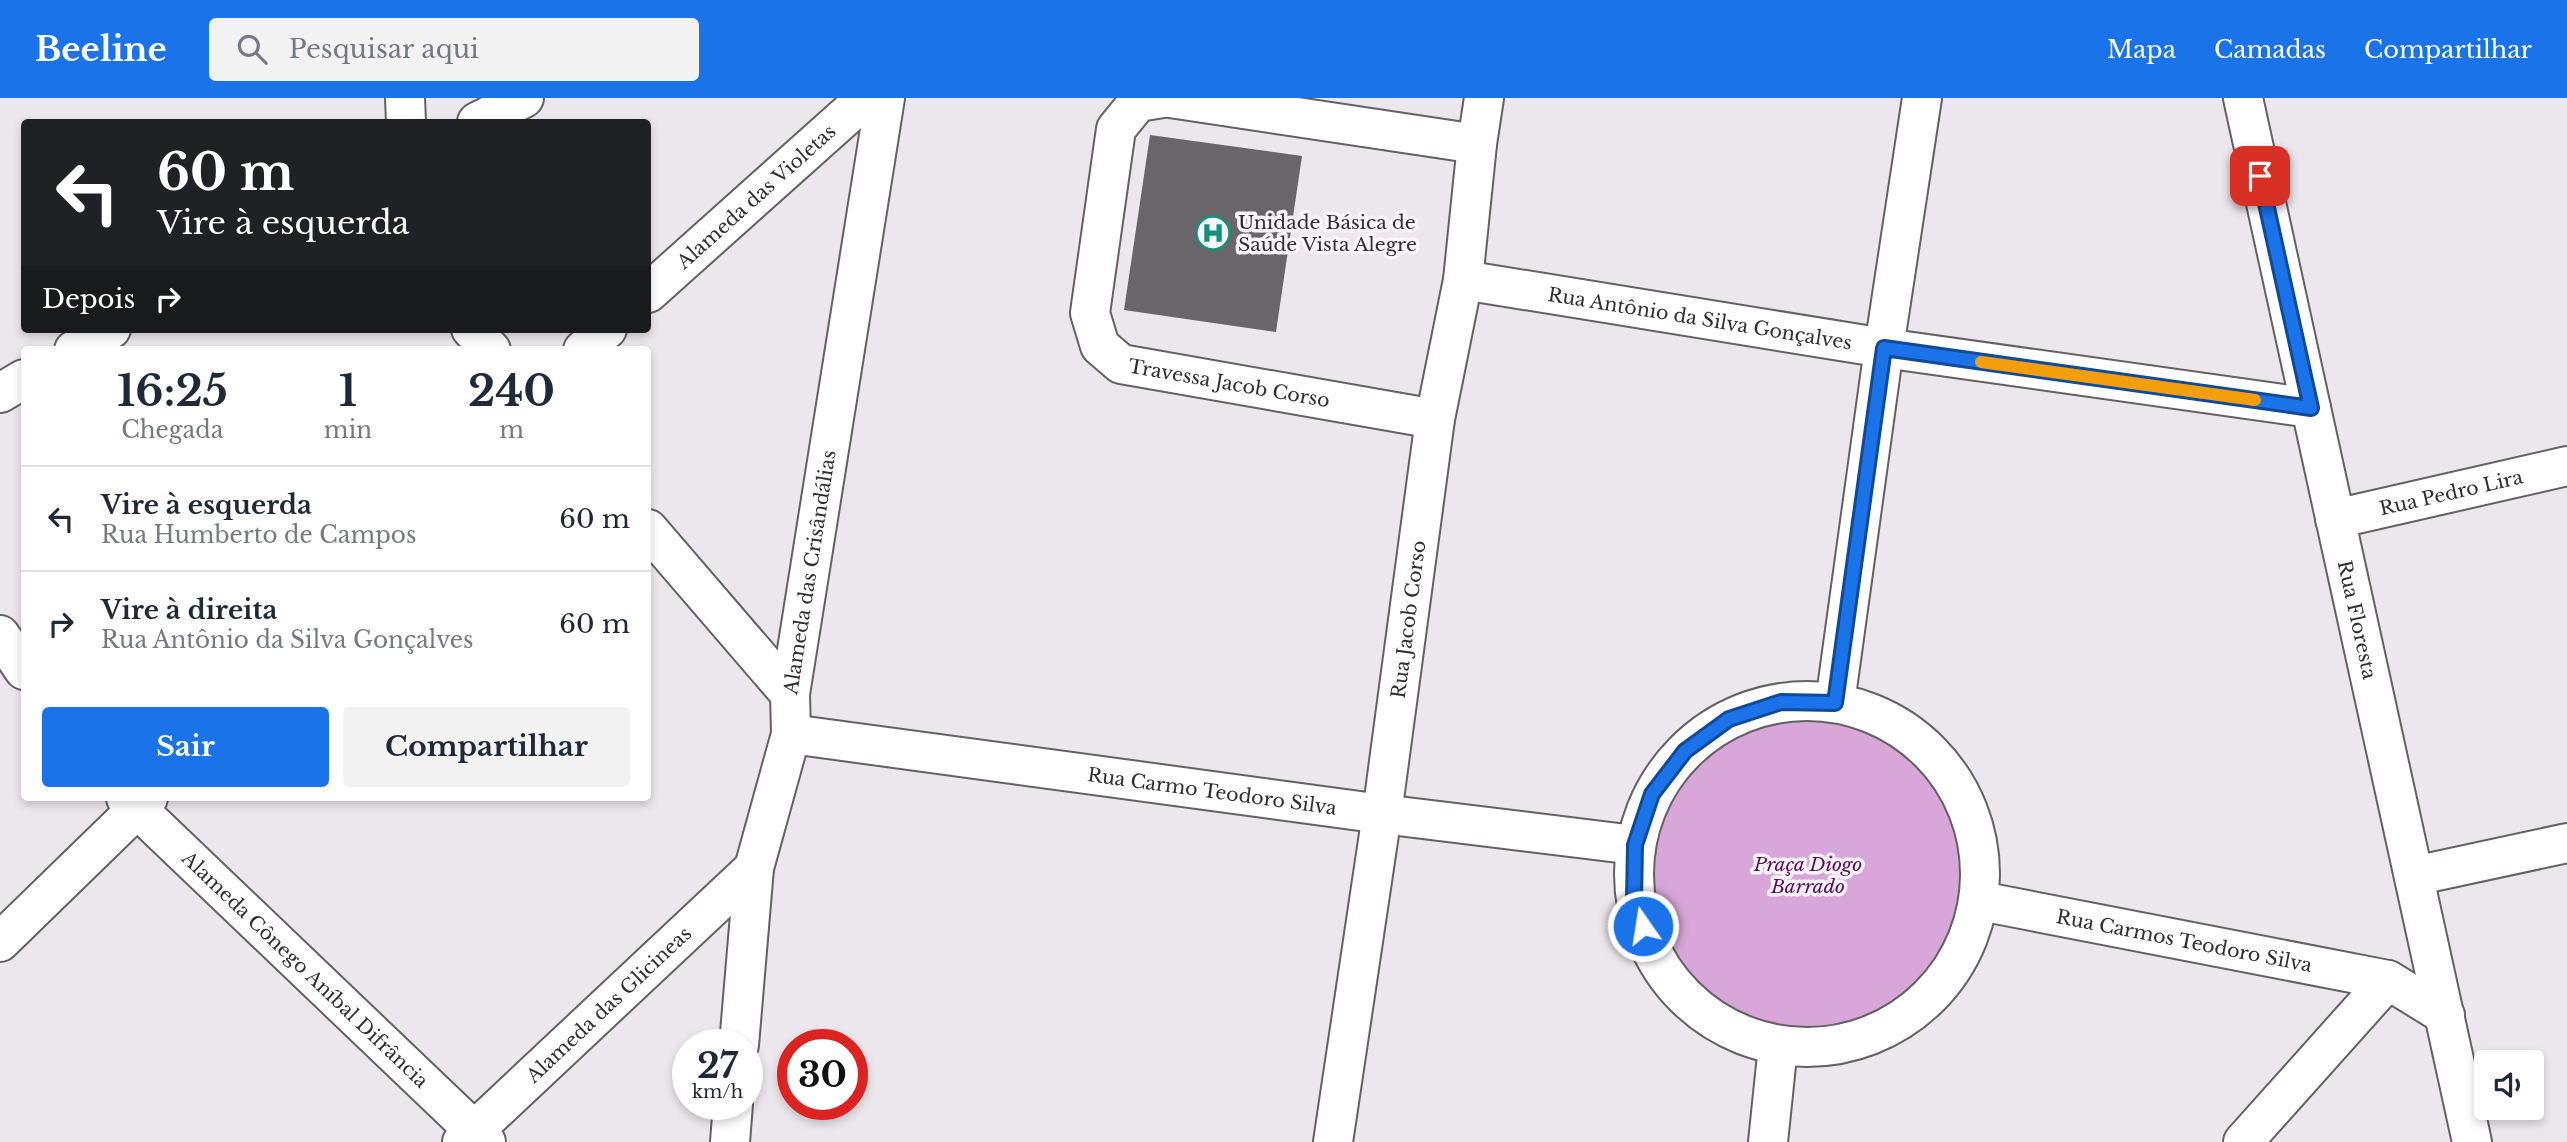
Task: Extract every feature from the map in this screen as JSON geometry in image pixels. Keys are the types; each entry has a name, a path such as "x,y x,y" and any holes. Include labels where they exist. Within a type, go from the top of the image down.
{"street":[{"path":"405,98 406,119"},
{"path":"483,119 524,98"},
{"name":"Alameda das Violetas","path":"651,290 866,98"},
{"name":"Alameda das Crisândálias","path":"739,1029 754,867 791,734 790,694 885,98"},
{"name":"Travessa Jacob Corso","path":"1163,98 1138,102 1116,129 1090,313 1100,346 1121,364 1434,419"},
{"path":"1170,98 1476,144"},
{"name":"Rua Jacob Corso","path":"1333,1142 1382,814 1434,419 1463,281 1476,144 1485,98"},
{"path":"1835,703 1922,98"},
{"name":"Rua Floresta","path":"2243,98 2472,1142"},
{"name":"Rua Antônio da Silva Gonçalves","path":"1463,281 1884,348 2311,408"},
{"path":"81,346 104,333"},
{"path":"475,333 487,346"},
{"path":"588,346 602,333"},
{"path":"0,393 21,381"},
{"name":"Rua Pedro Lira","path":"2335,519 2567,466"},
{"path":"651,532 790,694"},
{"path":"0,635 21,666"},
{"path":"1781,702 1835,703 1887,719 1931,751 1963,795 1979,847 1980,901 1962,953 1930,997 1886,1029 1833,1046 1778,1046 1727,1028 1682,996 1650,951 1634,900 1635,845 1652,794 1685,751 1729,719 1781,702"},
{"name":"Rua Carmo Teodoro Silva","path":"791,734 1382,814 1635,845"},
{"path":"0,942 137,802"},
{"name":"Alameda Cônego Aníbal Difrância","path":"137,802 474,1138"},
{"path":"2414,876 2567,843"},
{"name":"Alameda das Glicineas","path":"474,1138 754,867"},
{"name":"Rua Carmos Teodoro Silva","path":"1980,901 2388,980"},
{"path":"2243,1142 2388,980 2445,1015"},
{"path":"1768,1142 1778,1046"},
{"path":"730,1142 732,1120"}],"green space":[{"name":"Praça Diogo Barrado","path":"1807,710 1839,713 1870,722 1899,738 1924,758 1944,783 1960,812 1969,843 1972,875 1969,907 1960,938 1944,967 1924,992 1899,1012 1870,1028 1839,1037 1807,1040 1775,1037 1744,1028 1715,1012 1690,992 1670,967 1654,938 1645,907 1642,875 1645,843 1654,812 1670,783 1690,758 1715,738 1744,722 1775,713"}],"building":[{"name":"Unidade Básica de Saúde Vista Alegre","path":"1150,135 1302,156 1276,332 1124,310"}],"slow traffic":[{"path":"1981,362 2255,400"}],"place":[{"name":"Unidade Básica de Saúde Vista Alegre","path":"1213,233"}],"route":[{"path":"1643,926 1634,900 1635,845 1652,794 1685,751 1729,719 1781,702 1835,703 1884,348 2311,408 2260,176"}]}
